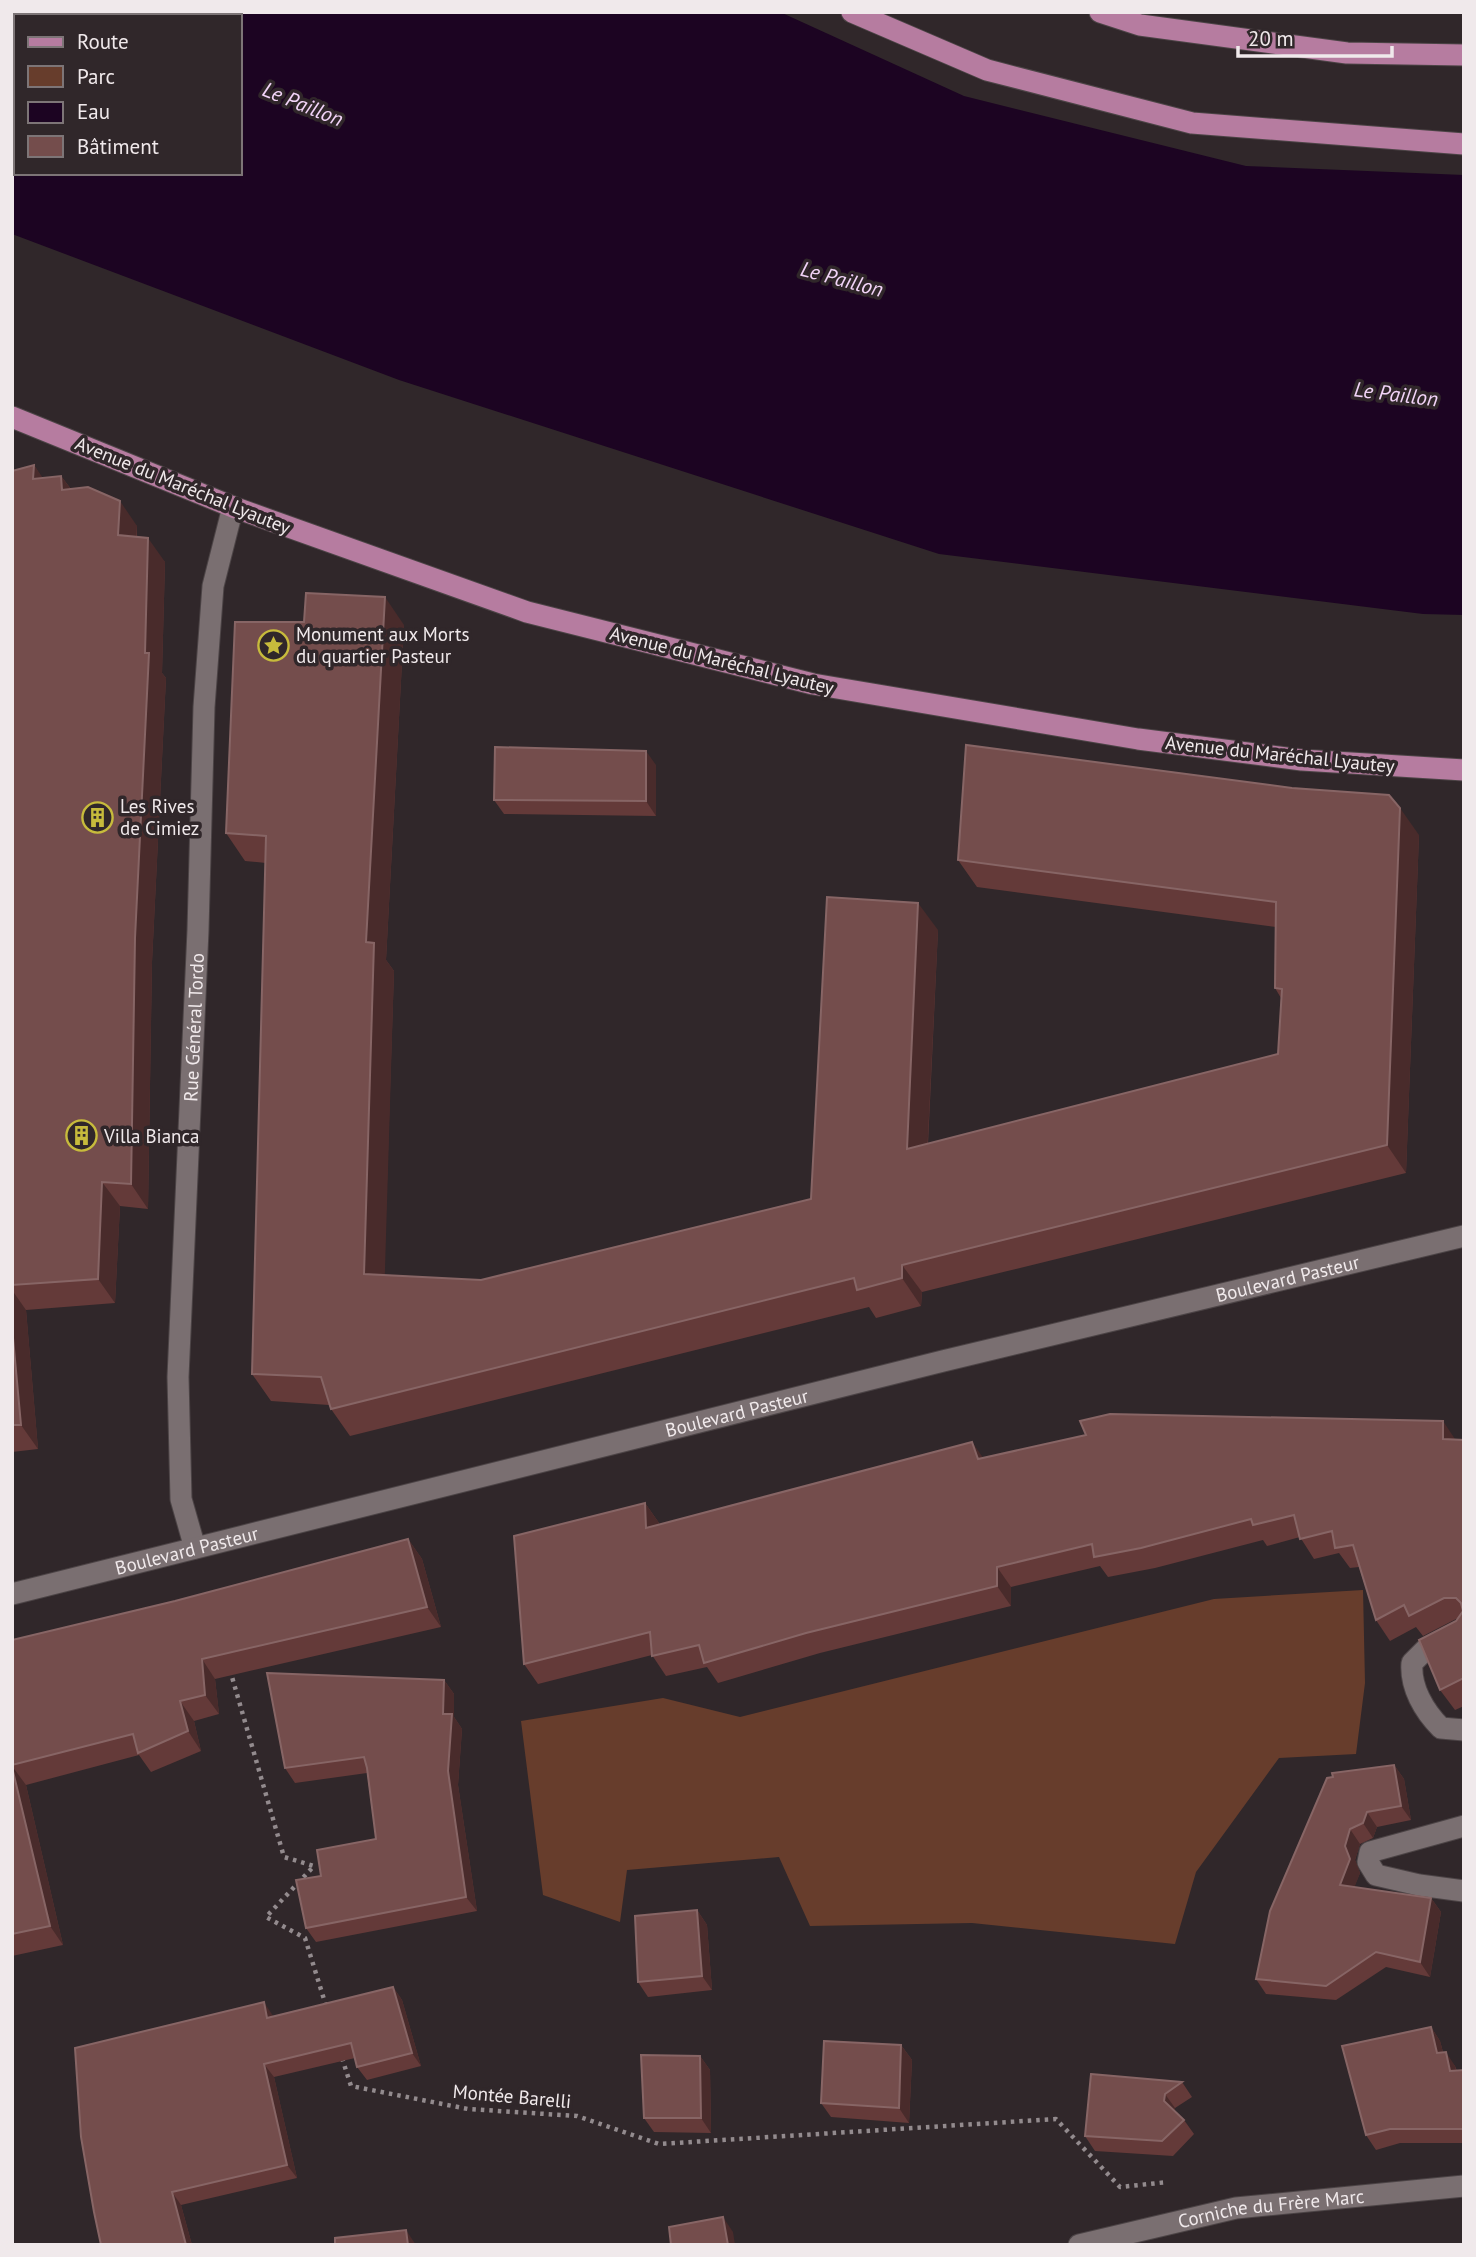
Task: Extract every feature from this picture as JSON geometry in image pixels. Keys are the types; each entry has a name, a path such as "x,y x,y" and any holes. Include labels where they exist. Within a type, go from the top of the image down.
{"main road":[{"path":"852,12 987,70 1192,123 1464,144"},
{"path":"1100,12 1140,25 1347,53 1464,55"},
{"name":"Avenue du Maréchal Lyautey","path":"12,416 233,507 527,612 813,684 1138,739 1302,760 1464,770"}],"street":[{"name":"Rue Général Tordo","path":"195,1548 181,1499 178,1377 198,930 204,707 213,586 233,507"},
{"name":"Boulevard Pasteur","path":"12,1594 943,1361 1464,1236"},
{"path":"1464,1630 1425,1650 1412,1663 1411,1676 1426,1714 1441,1728 1464,1730"},
{"path":"1464,1826 1386,1845 1370,1852 1368,1862 1376,1875 1419,1885 1464,1891"},
{"name":"Corniche du Frère Marc","path":"1079,2245 1236,2208 1464,2186"}],"path":[{"path":"228,1664 284,1857 314,1866 266,1917 306,1938 328,2012"},
{"name":"Montée Barelli","path":"339,2049 351,2086 468,2109 578,2116 659,2144 1056,2119 1120,2187 1173,2182"}],"green space":[{"path":"1363,1590 1365,1683 1356,1754 1279,1758 1196,1872 1175,1944 972,1923 810,1926 779,1857 627,1870 620,1922 543,1895 521,1721 663,1698 740,1717 1214,1599"}],"water":[{"name":"Le Paillon","path":"12,12 780,12 964,96 1246,166 1464,175 1464,615 1423,614 939,554 399,380 12,234"}],"building":[{"path":"34,465 33,479 61,476 62,490 88,487 120,501 118,535 148,538 145,653 149,653 135,938 131,1184 102,1182 98,1279 12,1285 12,471"},
{"path":"306,593 385,597 366,942 374,943 364,1274 481,1280 811,1199 827,897 918,903 907,1149 1278,1054 1282,989 1275,988 1276,902 958,860 966,745 1292,788 1389,795 1400,808 1387,1145 902,1265 902,1278 857,1290 854,1278 331,1409 321,1377 252,1374 266,836 226,833 235,622 304,622"},
{"path":"495,747 646,751 646,801 494,800"},
{"path":"12,1327 21,1425 12,1425"},
{"path":"1110,1414 1443,1421 1443,1439 1464,1440 1464,1678 1440,1690 1419,1640 1456,1621 1463,1611 1456,1598 1444,1598 1409,1616 1404,1605 1376,1620 1353,1545 1335,1548 1332,1531 1300,1539 1294,1515 1253,1525 1251,1519 1141,1548 1094,1557 1092,1544 997,1567 997,1586 806,1633 704,1663 699,1645 652,1656 650,1632 524,1664 514,1536 645,1503 646,1528 972,1442 978,1459 1086,1435 1080,1421"},
{"path":"408,1539 427,1607 202,1659 205,1695 180,1701 188,1731 138,1753 133,1734 12,1765 12,1640 175,1601"},
{"path":"267,1673 444,1680 443,1714 452,1714 448,1771 466,1897 306,1928 296,1880 321,1876 317,1850 376,1839 367,1768 364,1757 285,1768"},
{"path":"1394,1765 1401,1806 1367,1812 1363,1823 1350,1829 1345,1846 1350,1859 1340,1885 1431,1898 1420,1962 1376,1952 1326,1986 1256,1979 1270,1911 1327,1778 1333,1777 1332,1773"},
{"path":"12,1767 50,1926 12,1934"},
{"path":"697,1910 702,1976 638,1982 635,1916"},
{"path":"393,1987 412,2053 357,2067 351,2043 264,2064 287,2165 172,2192 186,2245 101,2245 81,2137 75,2048 264,2002 267,2018"},
{"path":"1431,2027 1437,2053 1446,2052 1450,2071 1464,2070 1464,2129 1390,2129 1366,2135 1342,2046"},
{"path":"824,2041 901,2045 899,2108 821,2103"},
{"path":"641,2055 700,2056 701,2118 644,2118"},
{"path":"1091,2074 1182,2082 1165,2094 1164,2101 1184,2120 1162,2141 1085,2136"},
{"path":"723,2217 728,2245 671,2245 669,2227"},
{"path":"406,2230 408,2245 335,2245 335,2238"}],"place":[{"name":"Monument aux Morts du quartier Pasteur","path":"273,645"},
{"name":"Les Rives de Cimiez","path":"97,817"},
{"name":"Villa Bianca","path":"81,1136"}]}
